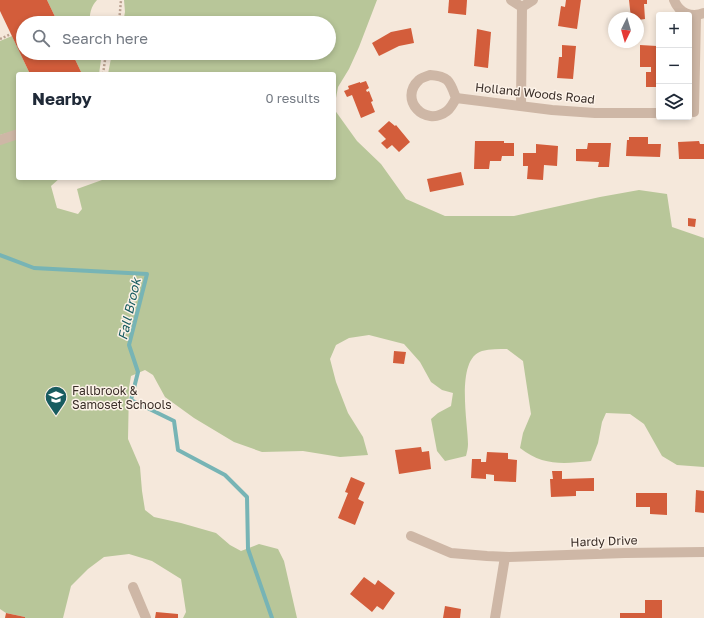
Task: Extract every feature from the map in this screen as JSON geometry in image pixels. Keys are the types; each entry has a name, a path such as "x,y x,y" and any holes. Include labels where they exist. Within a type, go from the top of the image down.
{"street":[{"path":"511,0 522,7"},
{"path":"522,7 533,0"},
{"path":"674,0 678,8 683,12 689,15 700,14 696,112"},
{"path":"521,106 522,7"},
{"path":"430,75 441,76 450,83 456,98 449,110 438,116 427,116 417,111 412,101 412,91 419,80 430,75"},
{"name":"Holland Woods Road","path":"456,98 552,110 595,113 656,113"},
{"path":"0,140 16,135"},
{"name":"Hardy Drive","path":"411,536 452,554 505,557 704,552"},
{"path":"495,618 505,557"},
{"path":"133,587 146,618"}],"path":[{"path":"120,16 121,0"},
{"path":"0,39 11,34"},
{"path":"103,72 105,60"}],"green space":[{"path":"47,0 97,0 93,5 90,16 55,16"},
{"path":"124,0 377,0 359,47 349,69 338,87 336,98 336,72 108,72 111,60 336,60 336,16 124,16"},
{"path":"12,36 16,44 16,60 23,60 29,72 16,72 16,131 0,135 0,41"},
{"path":"75,60 101,60 99,72 81,72"},
{"path":"336,112 357,141 381,164 406,199 445,216 514,216 639,190 667,194 672,227 704,238 704,467 677,465 662,456 644,424 630,414 606,413 602,422 598,443 591,461 562,463 545,461 529,454 520,448 523,433 531,414 523,361 507,349 491,349 482,351 474,356 468,366 465,407 468,448 466,456 445,461 437,451 431,419 438,413 451,406 453,393 442,390 431,382 420,362 404,344 369,335 349,338 336,345 330,359 336,382 348,413 363,437 368,455 340,457 303,451 262,452 234,442 194,418 165,397 153,375 145,370 131,376 129,388 128,439 140,467 145,510 154,517 216,533 230,545 241,551 259,544 278,549 284,561 297,618 183,618 186,612 181,579 152,561 129,554 104,557 88,569 71,586 63,618 25,618 6,613 0,609 0,144 16,139 16,180 58,180 51,186 57,208 78,214 82,209 77,189 102,180 336,180"}],"building":[{"path":"0,0 47,0 55,16 16,16 16,45 0,11"},
{"path":"449,0 467,0 466,15 448,13"},
{"path":"566,0 581,0 577,29 558,26 561,6 565,7"},
{"path":"629,0 647,0 647,4 644,4 645,19 644,12 630,12"},
{"path":"411,28 414,43 399,46 379,56 372,43 391,32"},
{"path":"477,29 491,32 488,68 474,66"},
{"path":"562,45 576,46 573,79 557,78 559,57 562,57"},
{"path":"644,45 656,46 656,87 646,87 646,72 651,72 651,67 640,67 640,48 644,48"},
{"path":"23,60 75,60 81,72 29,72"},
{"path":"366,81 369,88 366,90 367,92 369,91 375,112 361,118 352,95 347,97 344,91 349,89 348,86"},
{"path":"389,121 395,126 396,125 410,142 399,152 392,145 387,149 381,143 386,139 378,131"},
{"path":"629,137 648,137 648,144 661,144 660,157 626,156 627,140 629,140"},
{"path":"475,141 504,141 504,143 514,143 514,156 502,156 501,161 490,161 489,169 474,169"},
{"path":"699,141 700,144 704,144 704,159 679,159 678,142"},
{"path":"588,143 611,143 609,167 598,167 599,162 576,161 576,149 587,149"},
{"path":"536,144 558,146 557,166 544,165 543,180 527,179 528,166 523,166 523,153 536,153"},
{"path":"461,172 464,185 430,192 427,179"},
{"path":"688,218 696,219 695,227 688,226"},
{"path":"394,351 406,352 404,364 393,363"},
{"path":"421,447 422,452 429,451 431,469 399,474 395,450"},
{"path":"487,452 508,453 508,459 517,460 516,482 494,481 494,475 486,474 486,479 471,478 472,459 481,459 481,462 486,462"},
{"path":"552,471 562,471 562,479 594,478 594,491 576,491 576,496 551,497 550,479 553,479"},
{"path":"351,477 365,483 358,499 364,502 355,525 338,518 348,493 345,492"},
{"path":"696,490 704,491 704,513 695,512"},
{"path":"636,493 667,493 667,515 650,514 650,507 636,507"},
{"path":"364,577 375,585 378,580 395,593 383,610 377,606 372,612 350,594"},
{"path":"645,600 662,600 662,618 620,618 620,613 645,613"},
{"path":"445,606 461,609 460,618 443,618"},
{"path":"156,612 178,614 178,618 155,618"},
{"path":"6,613 25,617 25,618 5,618"}],"waterway":[{"name":"Fall Brook","path":"0,255 34,268 147,274 129,345 138,372 131,400 174,421 178,450 225,475 247,497 248,549 272,618"}],"place":[{"name":"Fallbrook & Samoset Schools","path":"56,416"}]}
